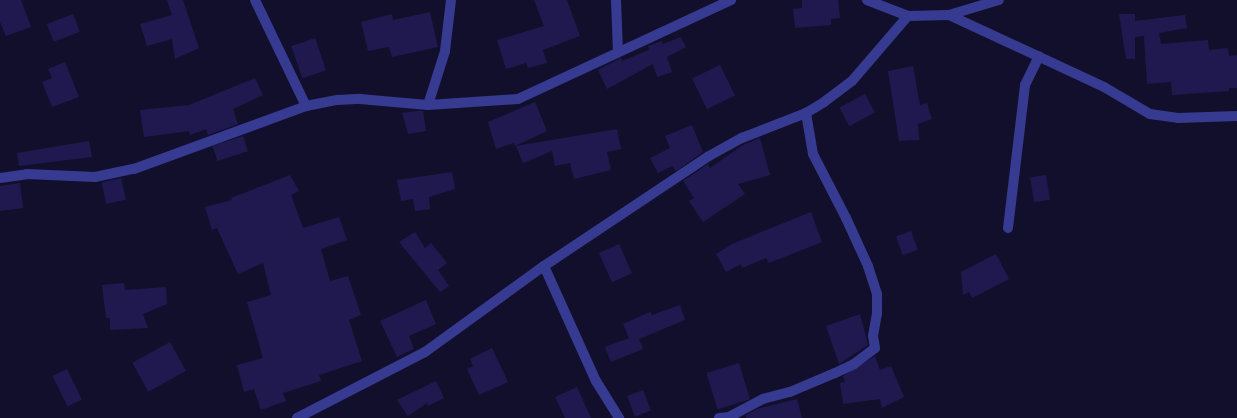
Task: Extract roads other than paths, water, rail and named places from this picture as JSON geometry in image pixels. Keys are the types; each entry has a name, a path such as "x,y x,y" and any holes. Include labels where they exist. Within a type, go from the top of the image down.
{"street":[{"path":"256,0 306,106"},
{"path":"428,105 445,51 451,0"},
{"path":"616,0 618,51"},
{"path":"0,178 27,174 95,177 134,169 306,106 360,99 428,105 518,99 618,51 731,0"},
{"path":"868,0 908,16 949,15 999,0"},
{"path":"949,15 1104,87 1160,117 1237,116"},
{"path":"297,418 425,352 544,266 708,156 742,138 806,113 846,86 908,16"},
{"path":"1008,228 1025,85 1039,56"},
{"path":"719,418 729,417 763,399 790,392 835,373 854,364 875,348 877,294 868,266 846,218 813,154 806,113"},
{"path":"544,266 596,381 619,418"}]}
